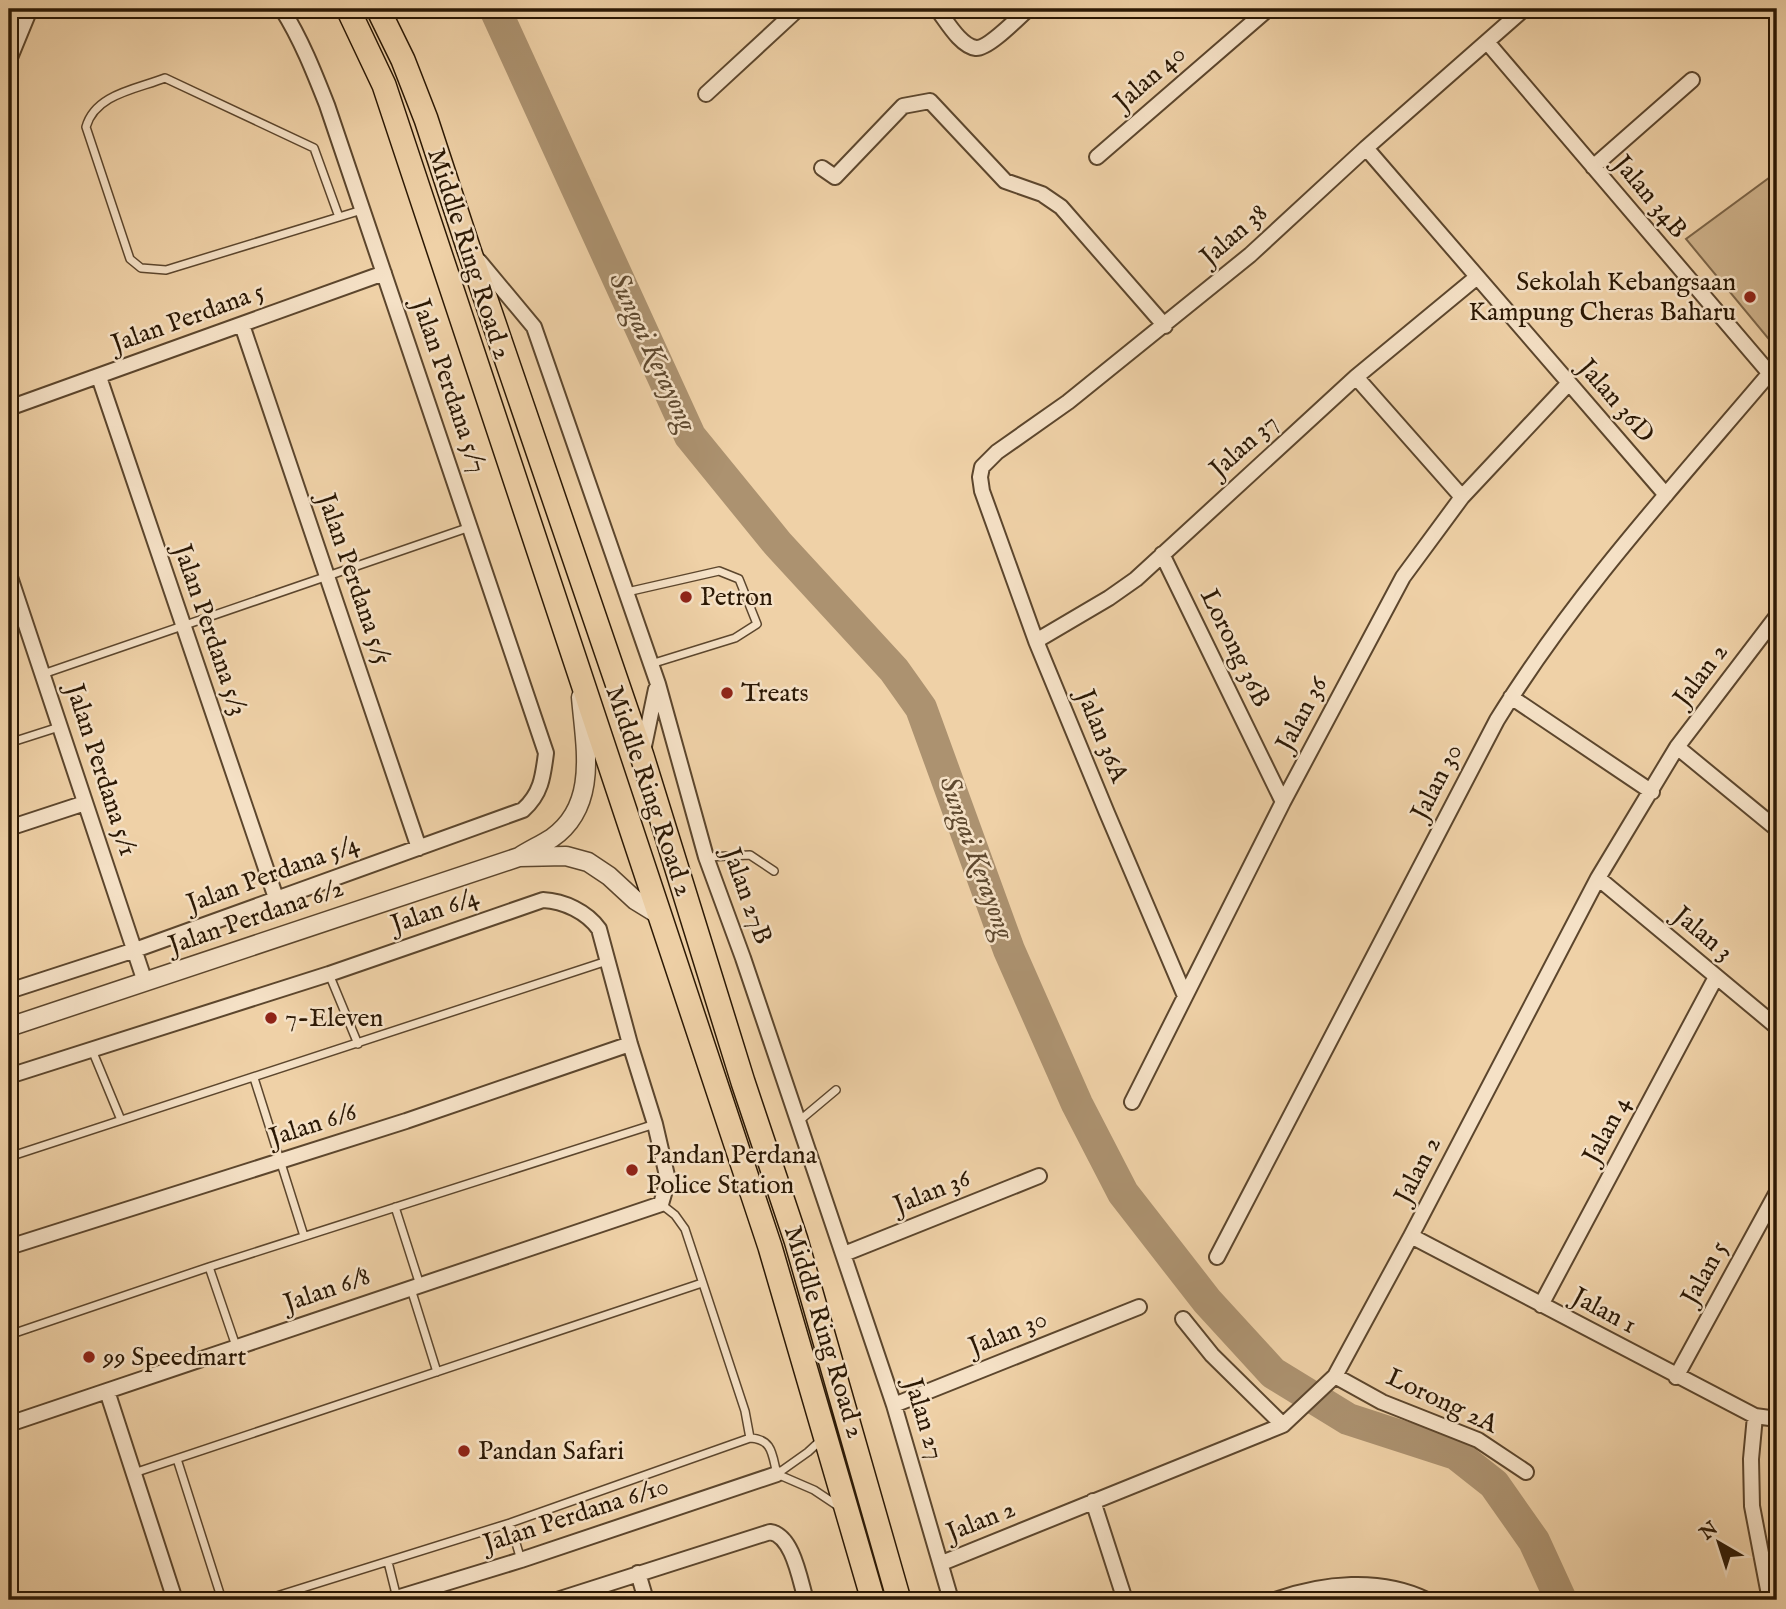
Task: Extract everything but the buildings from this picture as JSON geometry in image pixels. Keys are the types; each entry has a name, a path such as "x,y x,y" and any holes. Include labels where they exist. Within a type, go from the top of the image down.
{"highway":[{"name":"Middle Ring Road 2","path":"348,9 384,85 662,916 771,1247 873,1600"},
{"name":"Middle Ring Road 2","path":"378,9 403,60 426,119 642,756 743,1082 796,1240 900,1600"}],"street":[{"path":"9,60 30,9"},
{"name":"Jalan Perdana 5/7","path":"282,9 295,29 315,74 471,527 546,753 541,786"},
{"path":"705,94 797,9"},
{"path":"937,9 961,39 975,48 982,47 1028,9"},
{"name":"Jalan 40","path":"1097,157 1268,9"},
{"name":"Jalan 38","path":"982,491 982,467 997,452 1068,402 1251,255 1366,148 1524,9"},
{"name":"Jalan 34B","path":"1487,42 1773,378"},
{"path":"1593,167 1692,80"},
{"path":"822,168 835,177 903,106 930,101 1005,181 1042,194 1061,208 1165,326"},
{"name":"Jalan 36D","path":"1366,148 1666,495"},
{"name":"Jalan 27B","path":"469,250 534,327 651,664 706,857 844,1254"},
{"name":"Jalan Perdana 5","path":"9,408 384,272"},
{"name":"Jalan 37","path":"1036,641 1136,579 1356,377 1477,277"},
{"name":"Jalan Perdana 5/5","path":"242,325 419,848"},
{"name":"Jalan Perdana 5/3","path":"99,377 275,898"},
{"path":"1356,377 1462,497"},
{"name":"Jalan 30","path":"1217,1257 1490,732 1511,697 1590,586 1666,495 1773,378"},
{"name":"Jalan 36","path":"1132,1102 1283,802 1403,577 1462,497 1568,384"},
{"name":"Jalan 36A","path":"982,491 1036,641 1185,996"},
{"name":"Lorong 36B","path":"1162,554 1283,802"},
{"name":"Jalan Perdana 5/1","path":"9,575 145,982"},
{"name":"Jalan 2","path":"942,1563 1288,1422 1331,1381 1411,1236 1598,878 1677,747 1777,616"},
{"name":"Jalan Perdana 6/2","path":"9,1027 519,857 554,836 573,816 584,794 587,774 579,671"},
{"path":"642,756 657,684"},
{"path":"1511,697 1652,792"},
{"path":"1677,747 1777,829"},
{"name":"Jalan Perdana 5/4","path":"9,990 135,950 523,810 533,801 541,786"},
{"path":"9,828 85,803"},
{"name":"Jalan Perdana 6/2","path":"519,857 566,856 588,862 609,876 635,900 662,916"},
{"name":"Jalan 3","path":"1598,878 1777,1027"},
{"name":"Jalan 6/4","path":"9,1076 330,974 543,900 556,901 591,918 598,929 655,1124 668,1180 661,1204"},
{"name":"Jalan 4","path":"1541,1305 1716,977"},
{"name":"Jalan 6/6","path":"9,1247 406,1121 630,1044"},
{"name":"Jalan 36","path":"844,1254 1038,1176"},
{"name":"Jalan 5","path":"1676,1377 1777,1192"},
{"name":"Jalan 6/8","path":"9,1424 661,1204"},
{"name":"Jalan 1","path":"1411,1236 1676,1377 1755,1416 1777,1419"},
{"name":"Jalan 27","path":"844,1254 894,1405 951,1600"},
{"name":"Jalan 30","path":"894,1405 1139,1307"},
{"path":"1183,1319 1212,1355 1288,1422"},
{"name":"Lorong 2A","path":"1331,1381 1478,1440 1526,1472"},
{"path":"107,1391 175,1600"},
{"path":"1755,1416 1751,1459 1752,1506 1770,1600"},
{"name":"Jalan Perdana 6/10","path":"394,1599 777,1474"},
{"path":"1093,1501 1125,1600"},
{"path":"558,1600 771,1532 781,1536 789,1546 806,1600"},
{"path":"638,1573 646,1600"},
{"path":"1275,1600 1303,1595 1337,1584 1398,1590 1427,1600"}],"lane":[{"path":"339,217 314,148 165,78 104,100 89,117 86,127 130,259 141,268 166,270 362,210"},
{"path":"43,674 471,527"},
{"path":"627,592 719,571 739,579 757,624 735,638 651,664"},
{"path":"9,743 60,726"},
{"path":"706,857 750,855 774,872"},
{"path":"9,1157 607,961"},
{"path":"330,974 358,1044"},
{"path":"92,1050 121,1121"},
{"path":"254,1078 304,1236"},
{"path":"798,1121 836,1090"},
{"path":"9,1335 209,1267 655,1124"},
{"path":"661,1204 675,1215 685,1228 745,1411 750,1437"},
{"path":"395,1207 437,1371"},
{"path":"209,1267 236,1346"},
{"path":"134,1473 702,1283"},
{"path":"777,1474 825,1436"},
{"path":"264,1600 510,1523 750,1437 761,1438 770,1447 777,1474"},
{"path":"177,1459 222,1600"},
{"path":"777,1474 814,1490 849,1513"},
{"path":"510,1523 521,1559"},
{"path":"388,1562 394,1599"}],"shaded area":[{"name":"Sekolah Kebangsaan Kampung Cheras Baharu","path":"1777,172 1777,349 1686,239"}],"waterway":[{"name":"Sungai Kerayong","path":"495,9 690,436 778,544 894,670 921,708 1009,950 1077,1104 1123,1193 1207,1301 1273,1373 1348,1419 1456,1454 1494,1484 1534,1541 1561,1600"}],"place":[{"name":"Sekolah Kebangsaan Kampung Cheras Baharu","path":"1750,297"},
{"name":"Petron","path":"686,597"},
{"name":"Treats","path":"727,693"},
{"name":"7-Eleven","path":"271,1018"},
{"name":"Pandan Perdana Police Station","path":"632,1170"},
{"name":"99 Speedmart","path":"89,1357"},
{"name":"Pandan Safari","path":"464,1451"}]}
